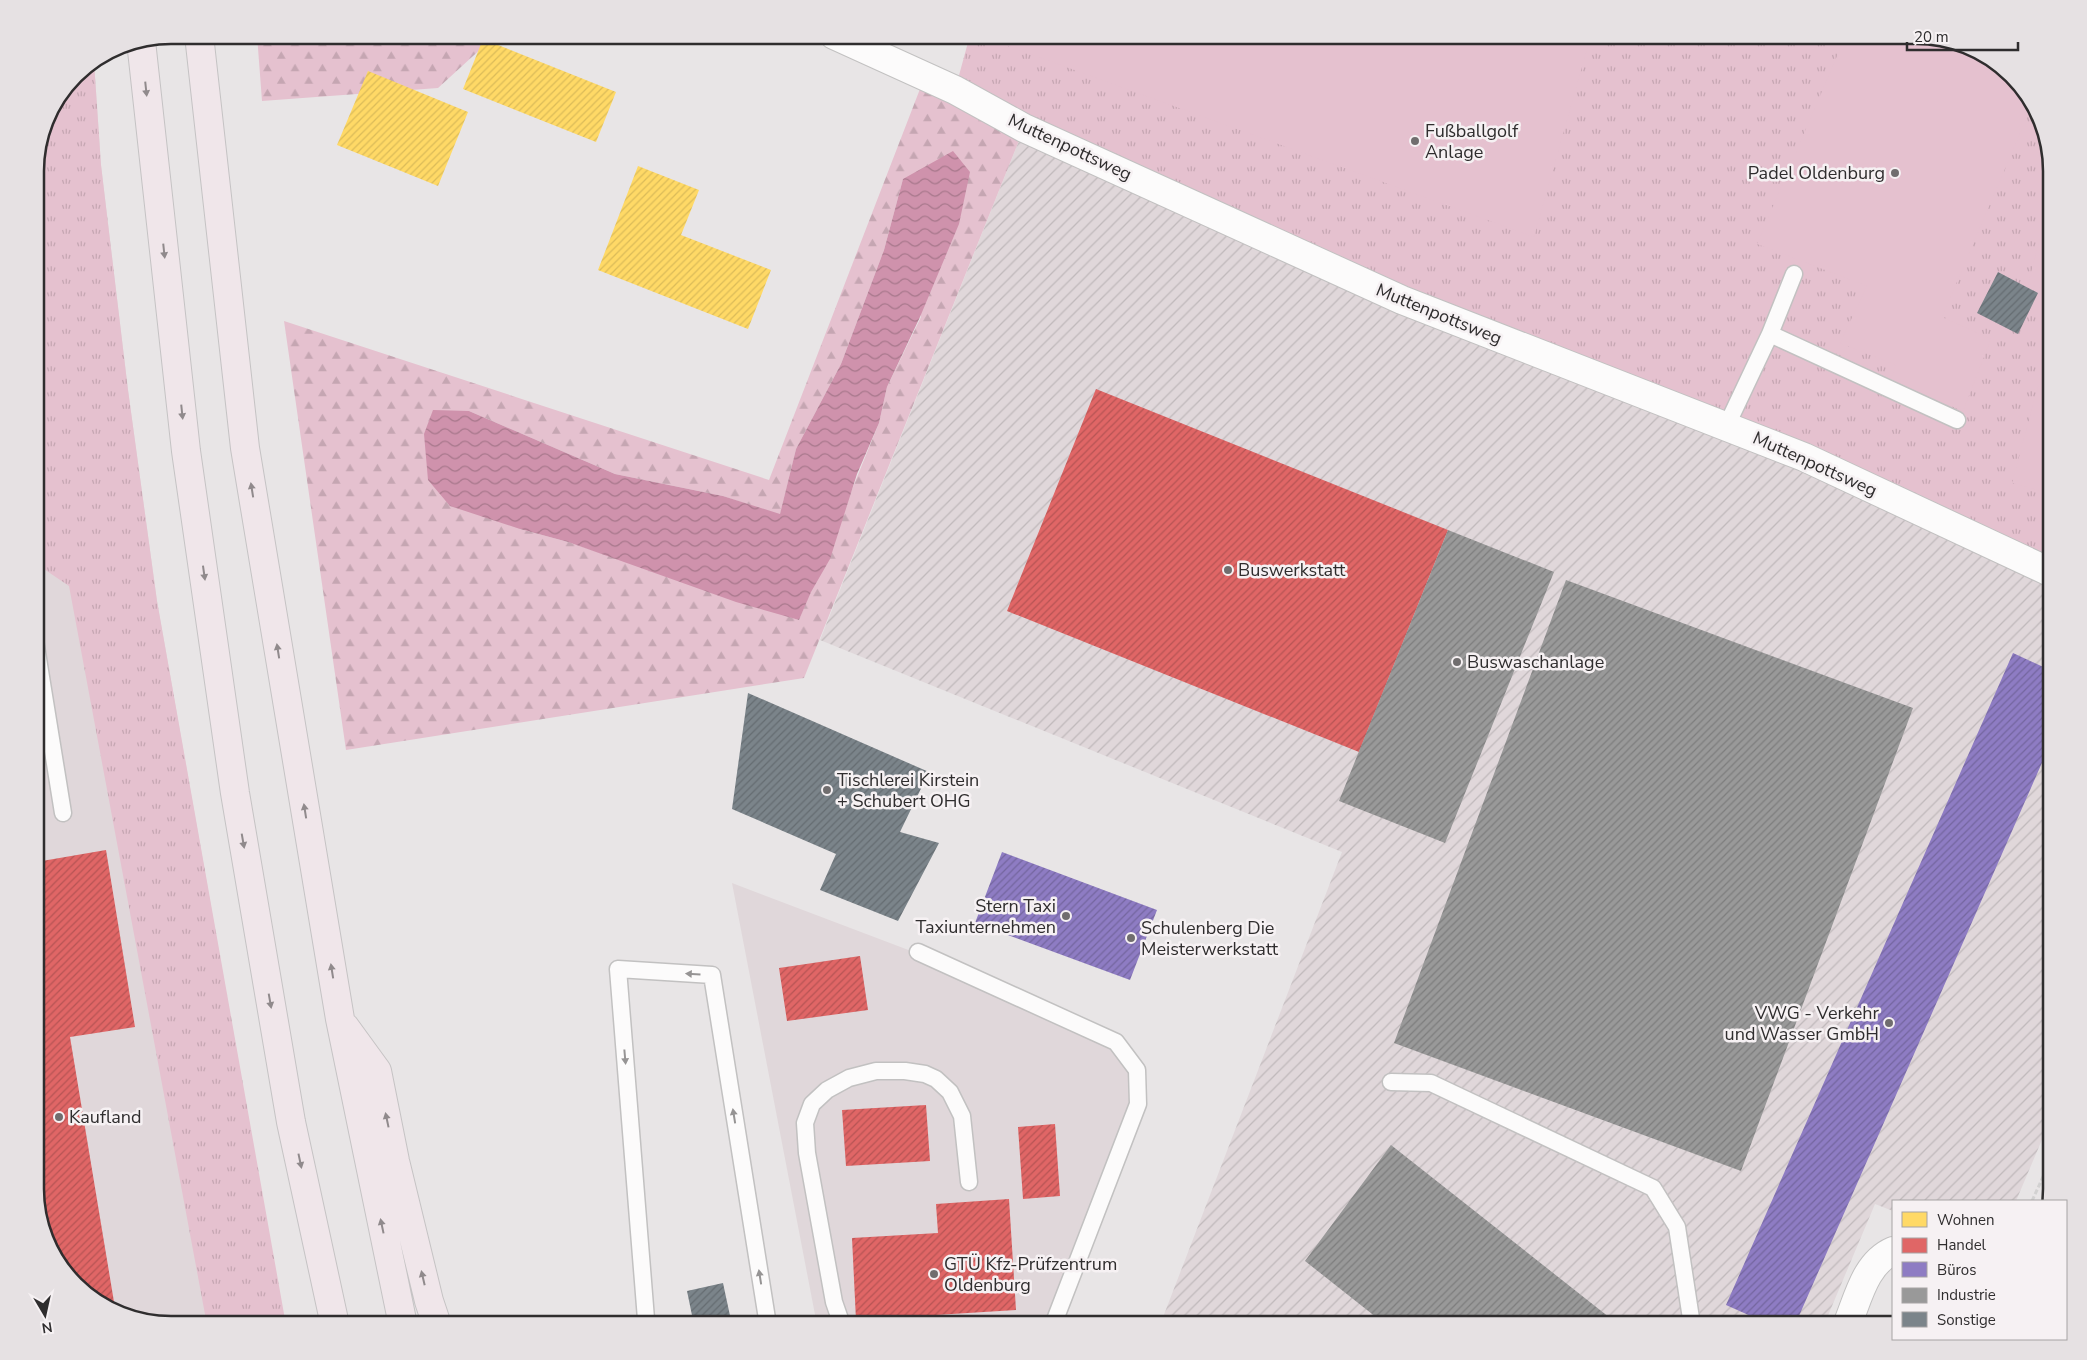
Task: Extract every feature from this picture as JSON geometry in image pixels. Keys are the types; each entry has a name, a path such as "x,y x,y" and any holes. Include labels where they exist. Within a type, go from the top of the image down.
{"highway":[{"path":"200,44 245,448 340,1019 401,1316"},
{"path":"142,47 186,451 235,793 291,1122 333,1316"},
{"path":"340,1019 377,1071 395,1161 428,1301 434,1316"}],"street":[{"name":"Muttenpottsweg","path":"854,44 955,90 1024,128 1402,300 1727,425 1804,457 2043,569"},
{"path":"1851,1316 1869,1271 1892,1251"}],"lane":[{"path":"1727,425 1770,334 1794,274"},
{"path":"1770,334 1957,420"},
{"path":"44,696 63,813"},
{"path":"918,952 1116,1042 1137,1070 1138,1104 1056,1316"},
{"path":"646,1316 618,969 712,975 767,1316"},
{"path":"839,1316 834,1302 807,1153 806,1123 812,1104 827,1090 850,1078 876,1072 906,1071 925,1074 936,1080 950,1092 962,1116 969,1182"},
{"path":"1391,1082 1431,1082 1653,1188 1677,1227 1691,1316"}],"path":[{"path":"2032,1200 2043,1177"}],"shaded area":[{"path":"95,70 101,165 128,390 157,601 283,1316 171,1316 154,1315 122,1307 100,1295 87,1285 70,1266 53,1238 45,1206 44,163 48,138 53,122 61,107 75,87"},
{"path":"1024,128 1559,361 2043,579 2043,1137 2016,1200 1892,1200 1892,1211 1875,1204 1828,1316 1163,1316 1342,852 820,640"},
{"path":"732,883 919,954 1116,1042 1137,1070 1138,1104 1056,1316 815,1316"}],"green space":[{"path":"258,44 486,44 438,88 262,101"},
{"path":"968,44 1916,44 1933,45 1965,53 1987,65 2012,87 2030,115 2041,146 2043,163 2043,569 1402,300 955,90"},
{"name":"Fußballgolf Anlage","path":"1003,44 1588,44 1534,237"},
{"name":"Padel Oldenburg","path":"1842,44 1933,45 1965,53 1987,65 2000,75 2022,100 2029,113 1942,317 1991,339 1963,411 1890,381 1896,365 1840,343 1867,286 1757,244"},
{"path":"95,70 101,165 128,390 157,601 284,1316 205,1316 69,586 44,569 44,163 48,138 53,122 61,107 75,87"},
{"path":"925,76 1024,128 804,678 346,750 284,321 769,480","holes":["903,179 921,317 887,387 879,423 799,620 568,542 520,529 469,411 615,474 723,496 780,515 796,449 841,364 884,250"]},
{"path":"2043,227 2043,288 2028,284"},
{"path":"2043,368 2043,492 2012,483"}],"water":[{"path":"953,151 970,172 959,224 920,317 887,387 879,423 857,474 830,559 811,592 799,620 736,602 568,542 520,529 450,506 428,480 424,434 433,410 469,411 615,474 723,496 780,514 796,449 841,364 884,250 903,179"}],"building: Wohnen":[{"path":"481,44 496,44 616,92 596,142 463,89"},
{"path":"368,71 468,112 438,186 337,145"},
{"path":"638,166 699,190 681,235 771,270 748,329 598,270"}],"building: Handel":[{"name":"Buswerkstatt","path":"1096,389 1448,530 1359,752 1007,611"},
{"name":"Kaufland","path":"106,850 135,1027 70,1037 114,1303 87,1285 61,1253 53,1238 48,1222 44,1197 44,861"},
{"path":"860,956 868,1010 787,1021 779,968"},
{"path":"926,1105 930,1161 846,1166 842,1110"},
{"path":"1055,1124 1060,1196 1023,1199 1018,1127"},
{"name":"GTÜ Kfz-Prüfzentrum Oldenburg","path":"1009,1199 1016,1310 920,1316 856,1316 852,1238 938,1233 936,1204"}],"building: Büros":[{"name":"VWG - Verkehr und Wasser GmbH","path":"2013,653 2043,667 2043,760 1799,1316 1751,1316 1726,1305"},
{"name":"Stern Taxi Taxiunternehmen","path":"1002,852 1157,910 1130,980 975,923"}],"building: Industrie":[{"name":"Buswaschanlage","path":"1448,530 1554,572 1445,843 1339,801"},
{"path":"1566,580 1913,708 1741,1171 1394,1043"},
{"path":"1391,1145 1608,1316 1375,1316 1305,1261"}],"building: Sonstige":[{"path":"1998,272 2038,293 2018,334 1977,313"},
{"name":"Tischlerei Kirstein + Schubert OHG","path":"748,693 929,772 900,832 939,843 898,921 820,890 836,854 732,809"},
{"path":"723,1283 730,1316 692,1316 687,1291"}],"place":[{"name":"Fußballgolf Anlage","path":"1415,141"},
{"name":"Padel Oldenburg","path":"1895,173"},
{"name":"Buswerkstatt","path":"1228,570"},
{"name":"Buswaschanlage","path":"1457,662"},
{"name":"Tischlerei Kirstein + Schubert OHG","path":"827,790"},
{"name":"Stern Taxi Taxiunternehmen","path":"1066,916"},
{"name":"Schulenberg Die Meisterwerkstatt","path":"1131,938"},
{"name":"VWG - Verkehr und Wasser GmbH","path":"1889,1023"},
{"name":"Kaufland","path":"59,1117"},
{"name":"GTÜ Kfz-Prüfzentrum Oldenburg","path":"934,1274"}]}
